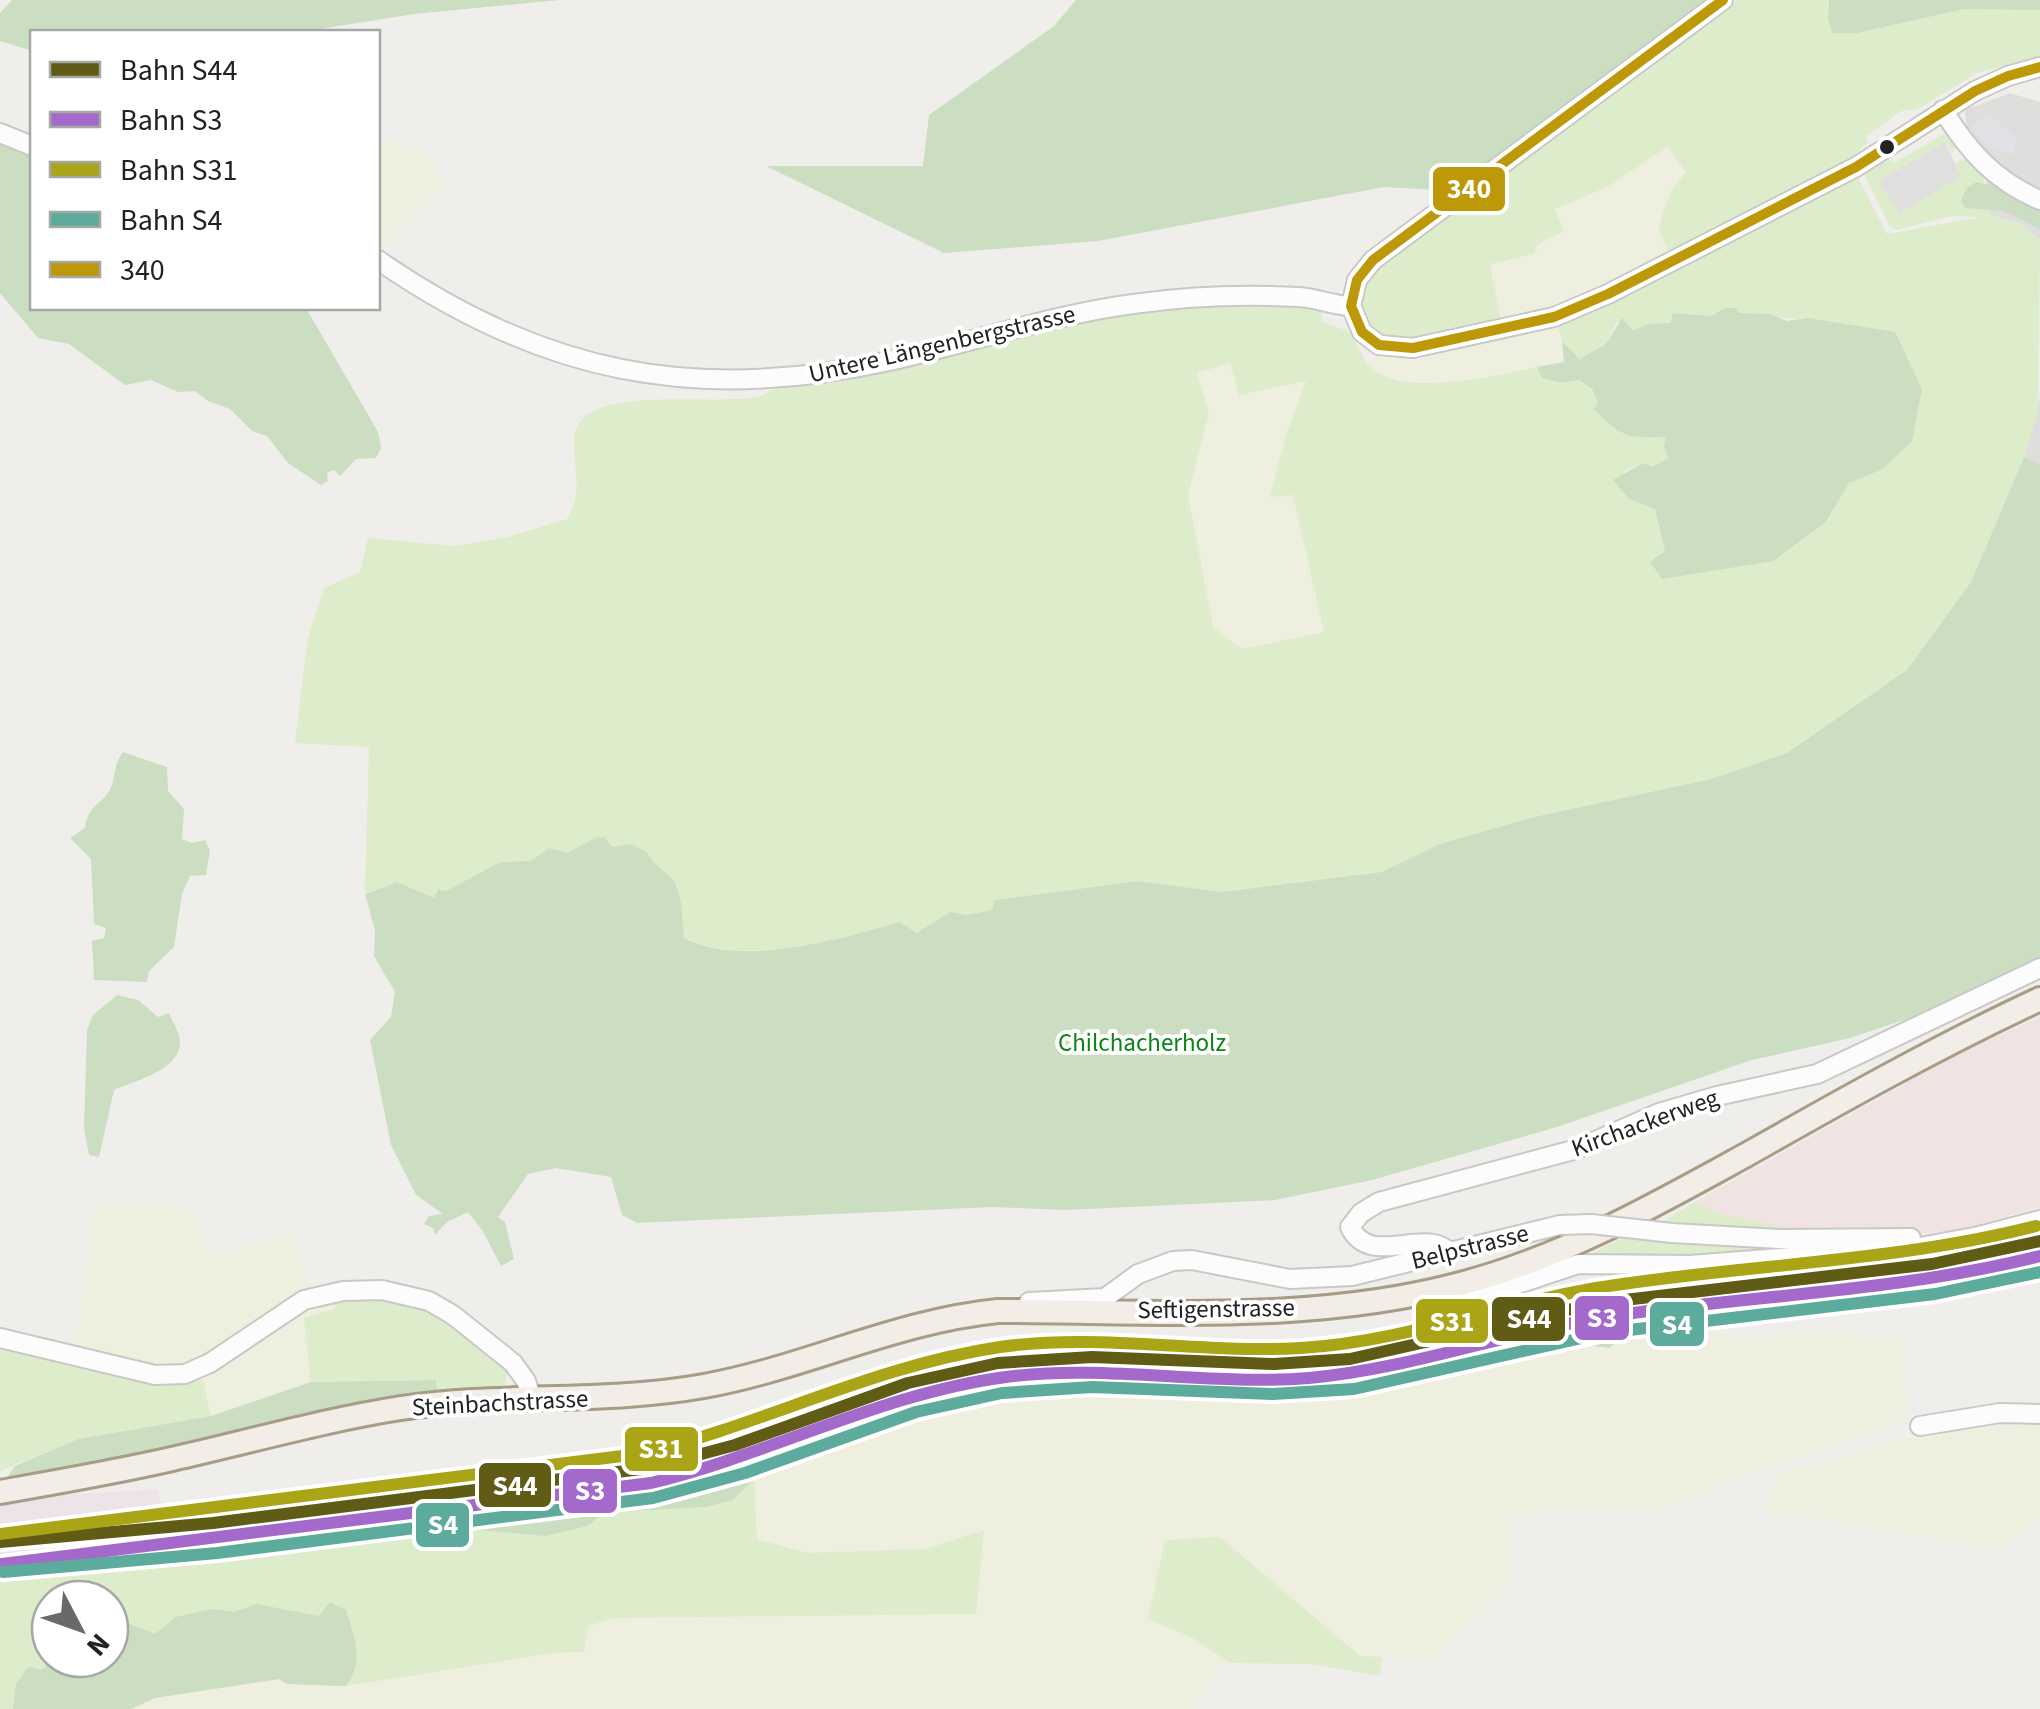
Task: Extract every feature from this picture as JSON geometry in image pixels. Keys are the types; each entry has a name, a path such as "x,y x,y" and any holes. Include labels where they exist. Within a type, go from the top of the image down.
{"main road":[{"name":"Seftigenstrasse","path":"998,1311 1246,1311 1329,1305 1432,1290 1523,1265 1631,1218 1964,1034 2040,999"},
{"name":"Steinbachstrasse","path":"0,1492 105,1474 389,1410 454,1402 617,1396 709,1385 759,1374 923,1324 998,1311"}],"street":[{"path":"1723,0 1382,252 1357,280 1351,306 1357,324 1370,339 1400,349 1554,317 1608,294 1843,173 1944,110 2008,76 2040,67"},
{"path":"1944,110 1982,164 2019,191 2040,200"},
{"path":"0,133 30,145"},
{"name":"Untere Längenbergstrasse","path":"380,261 438,300 513,338 644,374 708,380 770,379 843,370 1092,310 1158,300 1286,297 1351,306"},
{"name":"Kirchackerweg","path":"1450,1251 1434,1244 1375,1247 1354,1235 1350,1227 1361,1213 1379,1202 1577,1149 1603,1135 1688,1104 1817,1074 2040,968"},
{"name":"Belpstrasse","path":"1432,1290 1502,1289 1578,1264 1690,1265 1905,1248 2040,1220"},
{"name":"Belpstrasse","path":"998,1311 1037,1301 1104,1298 1138,1274 1173,1261 1192,1260 1254,1274 1321,1280 1366,1273 1560,1225 1591,1224 1735,1238 1957,1240"},
{"path":"0,1338 155,1375 186,1374 210,1363 304,1300 343,1291 382,1290 430,1301 452,1315 513,1363 532,1398"},
{"path":"1920,1426 2000,1413 2040,1414"}],"shaded area":[{"path":"2010,93 2040,102 2040,240 2021,224 1989,215 1984,153 1966,128 1965,110"},
{"path":"1989,114 2017,139 2012,155 1989,146 1971,127"},
{"path":"1945,142 1961,176 1899,214 1879,181"},
{"path":"2040,397 2040,464 2024,457"},
{"path":"2040,1017 2040,1207 1952,1231 1908,1235 1801,1231 1721,1214 1695,1202 1959,1053"},
{"path":"2040,1233 2040,1247 1986,1261 1600,1309 1400,1356 1327,1368 1245,1370 1092,1363 998,1369 910,1389 737,1451 650,1473 0,1557 0,1503 36,1497 158,1489 163,1514 212,1517 616,1467 700,1446 850,1392 962,1359 1065,1348 1278,1356 1326,1353 1432,1333 1656,1275 1951,1251"}],"green space":[{"path":"12,0 560,0 414,14 314,30 30,30 30,50 0,41 0,13"},
{"path":"1076,0 1713,0 1453,191 1384,187 1098,241 944,253 766,166 923,166 929,115 1054,26"},
{"path":"1737,0 1829,0 1828,17 1833,33 1859,33 1964,9 2040,10 2040,56 1977,73 1916,110 1901,111 1865,137 1868,142 1849,160 1887,234 1981,217 1952,216 1897,230 1889,225 1865,176 1864,169 1891,160 1894,163 1944,134 1951,140 1955,138 1957,145 1952,152 1945,142 1879,181 1960,175 1956,163 1970,161 1983,171 1989,215 2021,224 2040,240 2038,412 2024,457 1971,582 1907,670 1787,753 1711,779 1534,817 1440,844 1382,872 1222,892 1138,881 996,900 993,910 967,915 950,913 917,934 900,922 791,948 733,950 683,937 678,887 671,878 631,845 612,847 597,837 567,853 549,848 531,861 500,862 446,891 438,890 434,898 397,882 365,893 369,747 295,743 308,637 324,588 360,572 368,538 454,546 508,537 567,519 576,490 575,434 588,414 603,407 644,400 753,398 781,386 836,383 1087,321 1200,305 1257,303 1314,306 1322,313 1322,322 1348,331 1370,366 1389,378 1453,382 1537,367 1543,378 1561,383 1579,380 1592,389 1598,402 1667,437 1670,458 1652,467 1642,463 1624,471 1629,499 1655,509 1665,551 1732,567 1773,561 1825,523 1849,483 1883,469 1808,318 1739,313 1736,308 1725,308 1711,316 1673,313 1670,323 1647,324 1633,332 1617,321 1606,344 1579,359 1562,341 1558,323 1591,311 1675,267 1658,228 1671,191 1686,172 1667,147 1607,187 1555,209 1564,231 1538,244 1534,254 1490,264 1501,323 1421,339 1381,335 1368,325 1361,300 1368,278 1389,255","holes":["1230,363 1239,395 1306,381 1286,435 1270,497 1293,495 1324,632 1242,649 1213,627 1188,495 1209,413 1197,373"]},
{"path":"1829,0 2040,0 2040,10 1964,9 1858,33 1832,33"},
{"path":"380,138 421,151 447,185 380,253"},
{"path":"0,141 30,156 30,310 307,310 378,432 381,448 376,458 356,459 340,476 334,470 327,473 328,481 321,485 288,463 267,436 252,431 230,409 195,391 178,392 151,380 125,385 69,344 38,338 0,293"},
{"path":"1667,147 1686,172 1671,191 1658,228 1670,255 1558,323 1565,363 1433,385 1378,374 1367,364 1489,264 1534,254 1555,209 1607,187"},
{"path":"1976,182 1996,186 2040,210 2040,229 2004,211 1966,208 1961,201 1967,188"},
{"path":"1725,308 1736,308 1739,313 1770,314 1787,321 1808,318 1895,332 1922,389 1912,441 1883,469 1849,483 1825,523 1773,561 1662,579 1650,562 1665,551 1655,509 1629,499 1613,480 1643,463 1652,467 1669,458 1664,448 1666,437 1634,436 1619,431 1594,409 1598,402 1592,389 1579,380 1561,383 1542,378 1537,367 1564,362 1562,341 1579,359 1606,344 1622,318 1633,331 1647,324 1670,323 1673,313 1711,316"},
{"path":"1231,363 1239,395 1306,381 1286,435 1270,497 1293,495 1325,633 1242,649 1213,627 1188,495 1209,413 1197,372"},
{"name":"Chilchacherholz","path":"2024,457 2040,464 2040,960 1913,1017 1850,1038 1752,1060 1557,1127 1372,1180 1275,1200 1066,1210 992,1207 637,1223 622,1215 611,1177 556,1168 528,1174 498,1217 505,1222 514,1259 501,1266 468,1212 447,1222 435,1235 433,1228 424,1224 429,1216 443,1214 416,1195 391,1145 370,1040 391,1017 395,992 374,956 375,930 365,894 397,882 434,898 438,889 446,891 500,862 531,861 549,848 567,853 597,837 605,838 612,847 631,844 647,852 674,881 681,901 684,938 707,947 762,951 849,936 900,922 917,933 950,912 967,915 992,910 995,900 1138,881 1222,892 1382,872 1440,844 1534,817 1711,779 1787,753 1907,670 1971,582"},
{"path":"123,752 167,767 168,791 184,809 182,839 192,843 205,840 210,850 206,875 190,876 182,894 174,947 149,971 147,982 94,980 92,941 104,938 106,928 94,924 91,859 70,838 85,828 89,814 109,791"},
{"path":"117,995 138,1000 158,1017 169,1013 180,1044 164,1068 114,1090 99,1157 89,1155 84,1129 87,1030 93,1015"},
{"path":"96,1202 191,1208 211,1257 292,1232 310,1290 331,1288 336,1309 304,1319 311,1382 211,1416 202,1380 167,1383 77,1358 75,1346"},
{"path":"1695,1202 1721,1214 1801,1231 1657,1225"},
{"path":"1625,1237 1661,1242 1795,1246 1798,1251 1689,1259 1584,1257"},
{"path":"388,1296 422,1307 467,1334 508,1369 504,1388 437,1392 436,1380 311,1382 304,1318 335,1309 333,1297"},
{"path":"1706,1296 1731,1338 1818,1333 1903,1338 1908,1418 1661,1507 1511,1514 1511,1587 1430,1660 1360,1656 1219,1537 1149,1619 1193,1638 1230,1663 1218,1669 1194,1709 131,1709 155,1698 279,1679 287,1684 584,1652 588,1626 613,1618 976,1614 983,1530 926,1549 807,1553 757,1539 754,1479 933,1410 1016,1367 1073,1363 1150,1365 1240,1382 1311,1374 1529,1337 1609,1348 1654,1318 1650,1302"},
{"path":"1650,1302 1654,1318 1609,1348 1529,1337 1528,1324"},
{"path":"1528,1324 1529,1337 1311,1374 1240,1382 1150,1365 1260,1370 1326,1368 1403,1355"},
{"path":"0,1342 167,1383 203,1380 211,1416 78,1439 0,1471"},
{"path":"1016,1367 976,1393 754,1479 733,1500 706,1507 603,1514 587,1526 546,1536 459,1528 441,1533 407,1519 376,1520 371,1510 541,1490 668,1469 749,1448 899,1394"},
{"path":"436,1380 437,1392 360,1403 135,1457 6,1479 15,1466 78,1439 211,1416 311,1382"},
{"path":"2040,1423 2040,1518 1999,1549 1766,1510 1776,1475 1926,1433"},
{"path":"754,1479 757,1539 807,1553 926,1549 984,1530 976,1614 614,1618 588,1626 584,1652 553,1653 346,1686 287,1684 279,1679 155,1698 131,1709 0,1709 0,1557 371,1510 376,1520 407,1519 441,1533 459,1528 586,1526 603,1514 615,1512 706,1507 733,1500"},
{"path":"1220,1537 1360,1656 1382,1657 1380,1676 1311,1664 1230,1663 1193,1638 1148,1619 1165,1540"},
{"path":"330,1602 346,1610 356,1658 346,1686 287,1684 279,1679 155,1698 131,1709 13,1709 16,1684 28,1667 30,1679 130,1679 130,1624 155,1634 176,1617 213,1609 234,1612 256,1604 319,1616"}],"rail line":[{"name":"S31","path":"0,1534 646,1453 910,1367 1000,1347 1075,1342 1263,1349 1339,1344 1413,1331 1596,1288 1872,1256 2036,1226"},
{"name":"S44","path":"0,1542 213,1523 649,1468 735,1445 908,1383 998,1363 1092,1357 1274,1364 1350,1359 1599,1303 1932,1264 2040,1241"},
{"name":"S3","path":"2,1564 651,1483 916,1396 1006,1377 1082,1373 1309,1378 1384,1367 1605,1317 1932,1278 2040,1256"},
{"name":"S4","path":"3,1572 217,1553 653,1498 745,1473 916,1412 1002,1393 1092,1387 1273,1394 1354,1389 1604,1333 1935,1294 2040,1272"}],"transit line":[{"name":"340","path":"1723,0 1373,260 1357,280 1351,306 1362,332 1379,345 1413,348 1554,317 1608,294 1856,167 1975,91 2040,67"}]}
